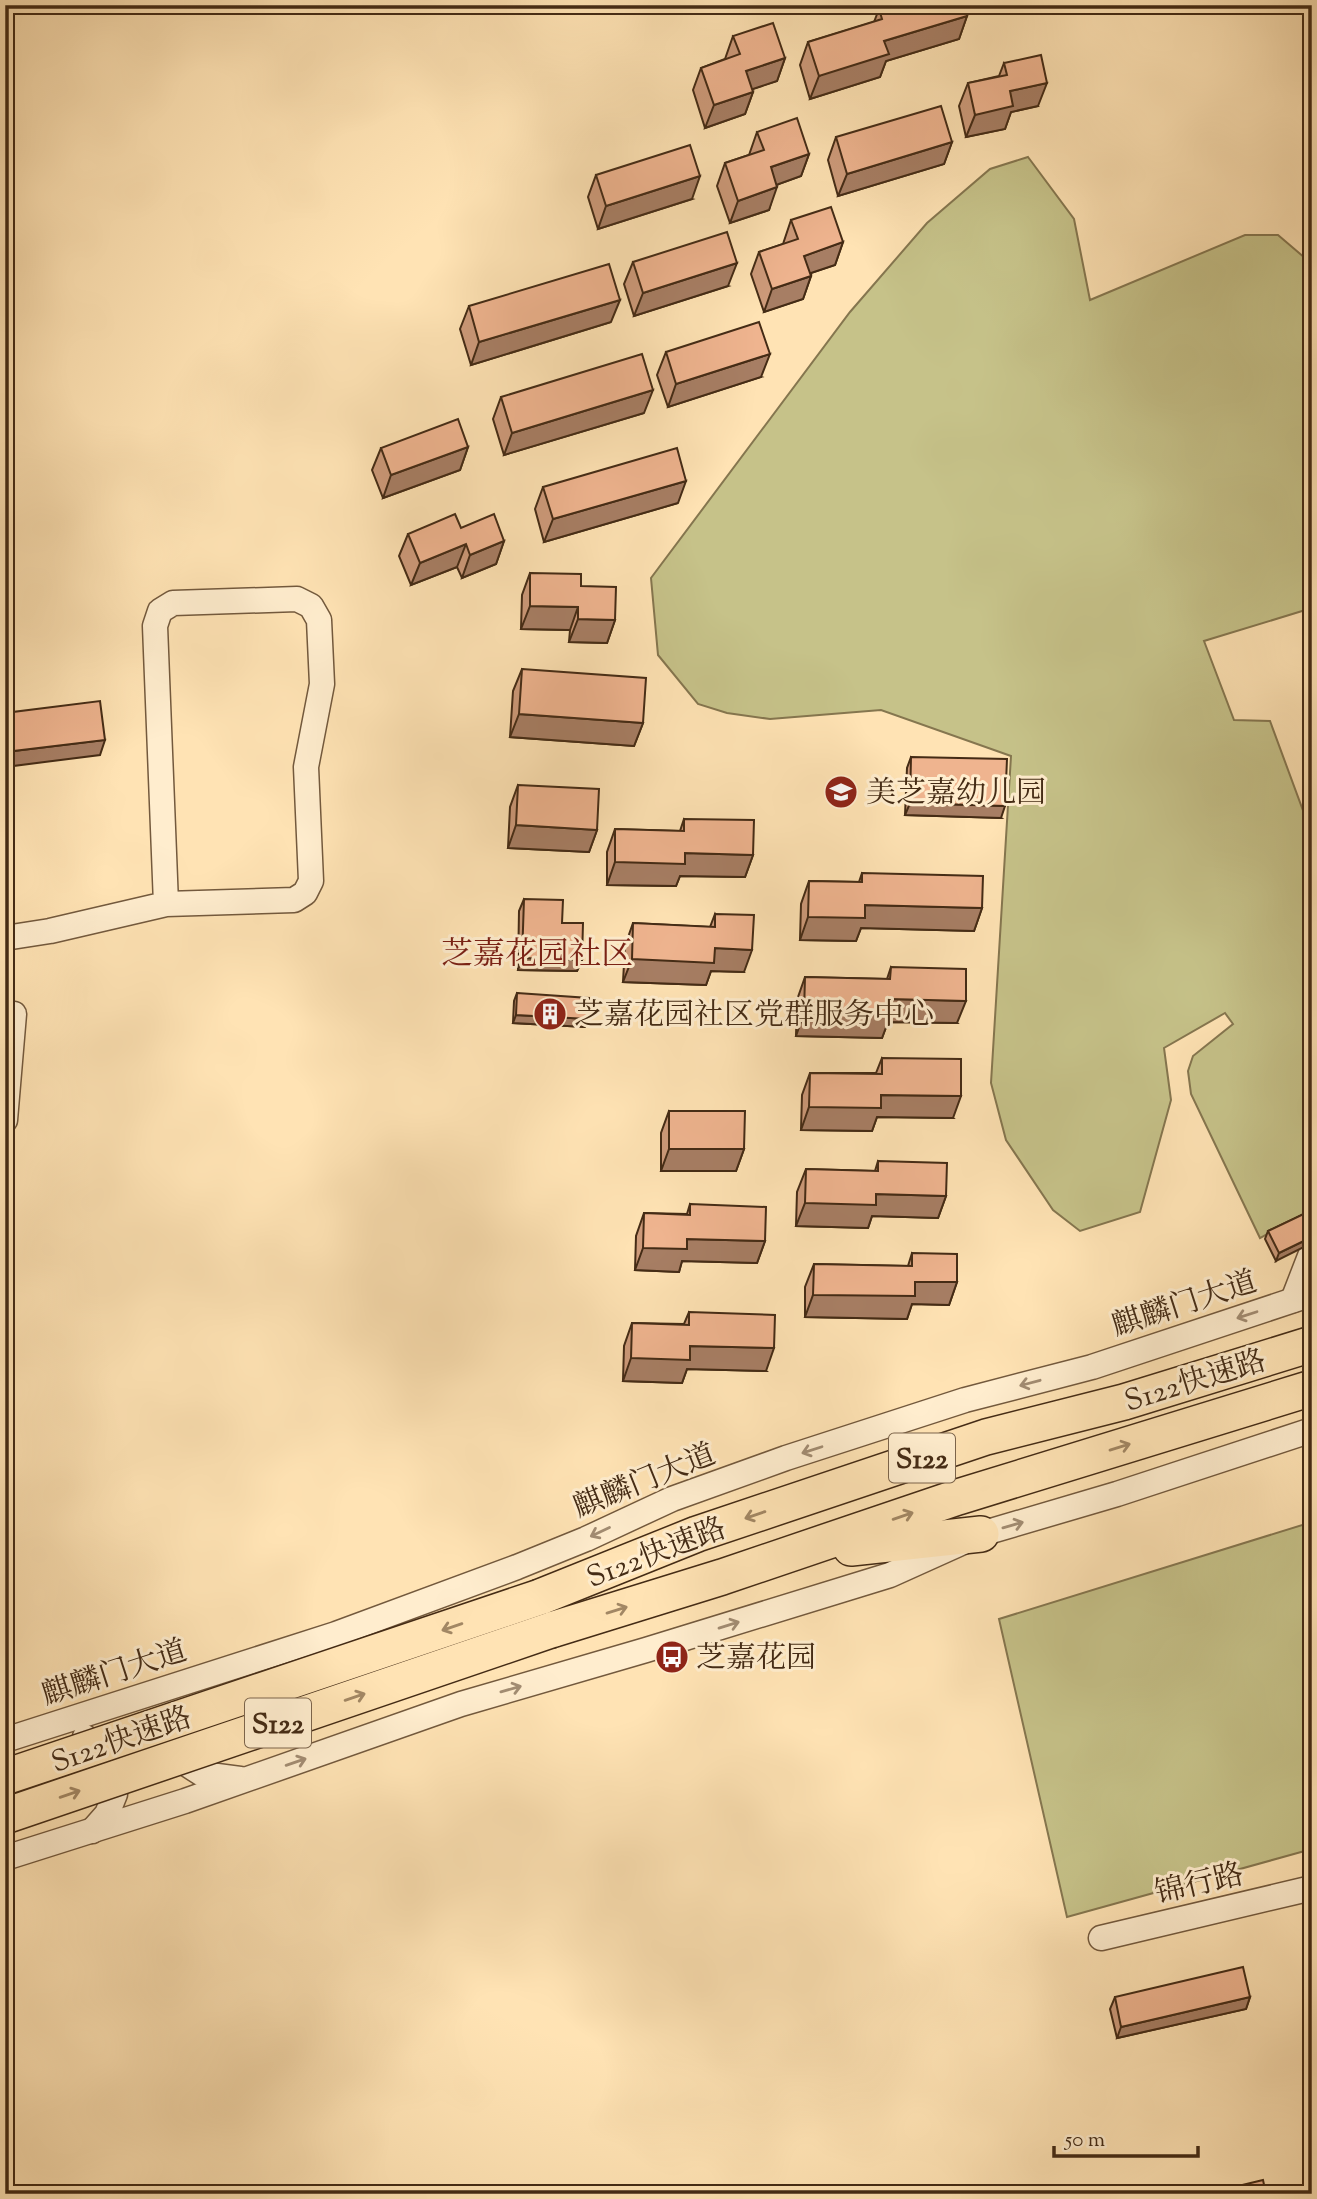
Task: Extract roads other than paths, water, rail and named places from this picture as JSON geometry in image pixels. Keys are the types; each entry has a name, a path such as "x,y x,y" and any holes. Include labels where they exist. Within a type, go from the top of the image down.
{"highway":[{"name":"S122快速路","path":"5,1777 540,1597 697,1534 986,1437 1124,1402 1312,1344"},
{"name":"S122快速路","path":"5,1816 551,1630 958,1497 1312,1388"},
{"path":"785,1555 981,1534"}],"street":[{"path":"5,938 50,931 166,904 294,900 305,893 311,881 306,766 322,684 319,620 311,606 297,599 173,603 160,611 155,626 166,904"},
{"path":"5,1120 14,1014"},
{"path":"1302,1297 1312,1251"},
{"name":"麒麟门大道","path":"5,1738 336,1634 504,1572 586,1539 672,1499 774,1463 965,1400 1092,1367 1302,1297"},
{"path":"5,1858 245,1780 461,1704 659,1647 890,1575 981,1534 1117,1494 1312,1430"},
{"path":"209,1675 175,1700 162,1731 161,1743 169,1753 202,1774 245,1780"},
{"path":"56,1724 84,1736 107,1762 115,1794 107,1814 92,1831"},
{"name":"锦行路","path":"1101,1938 1312,1888"}],"place":[{"name":"美芝嘉幼儿园","path":"841,792"},
{"name":"芝嘉花园社区党群服务中心","path":"550,1014"},
{"name":"芝嘉花园","path":"672,1657"}],"district":[{"name":"芝嘉花园社区","path":"537,953"}]}
